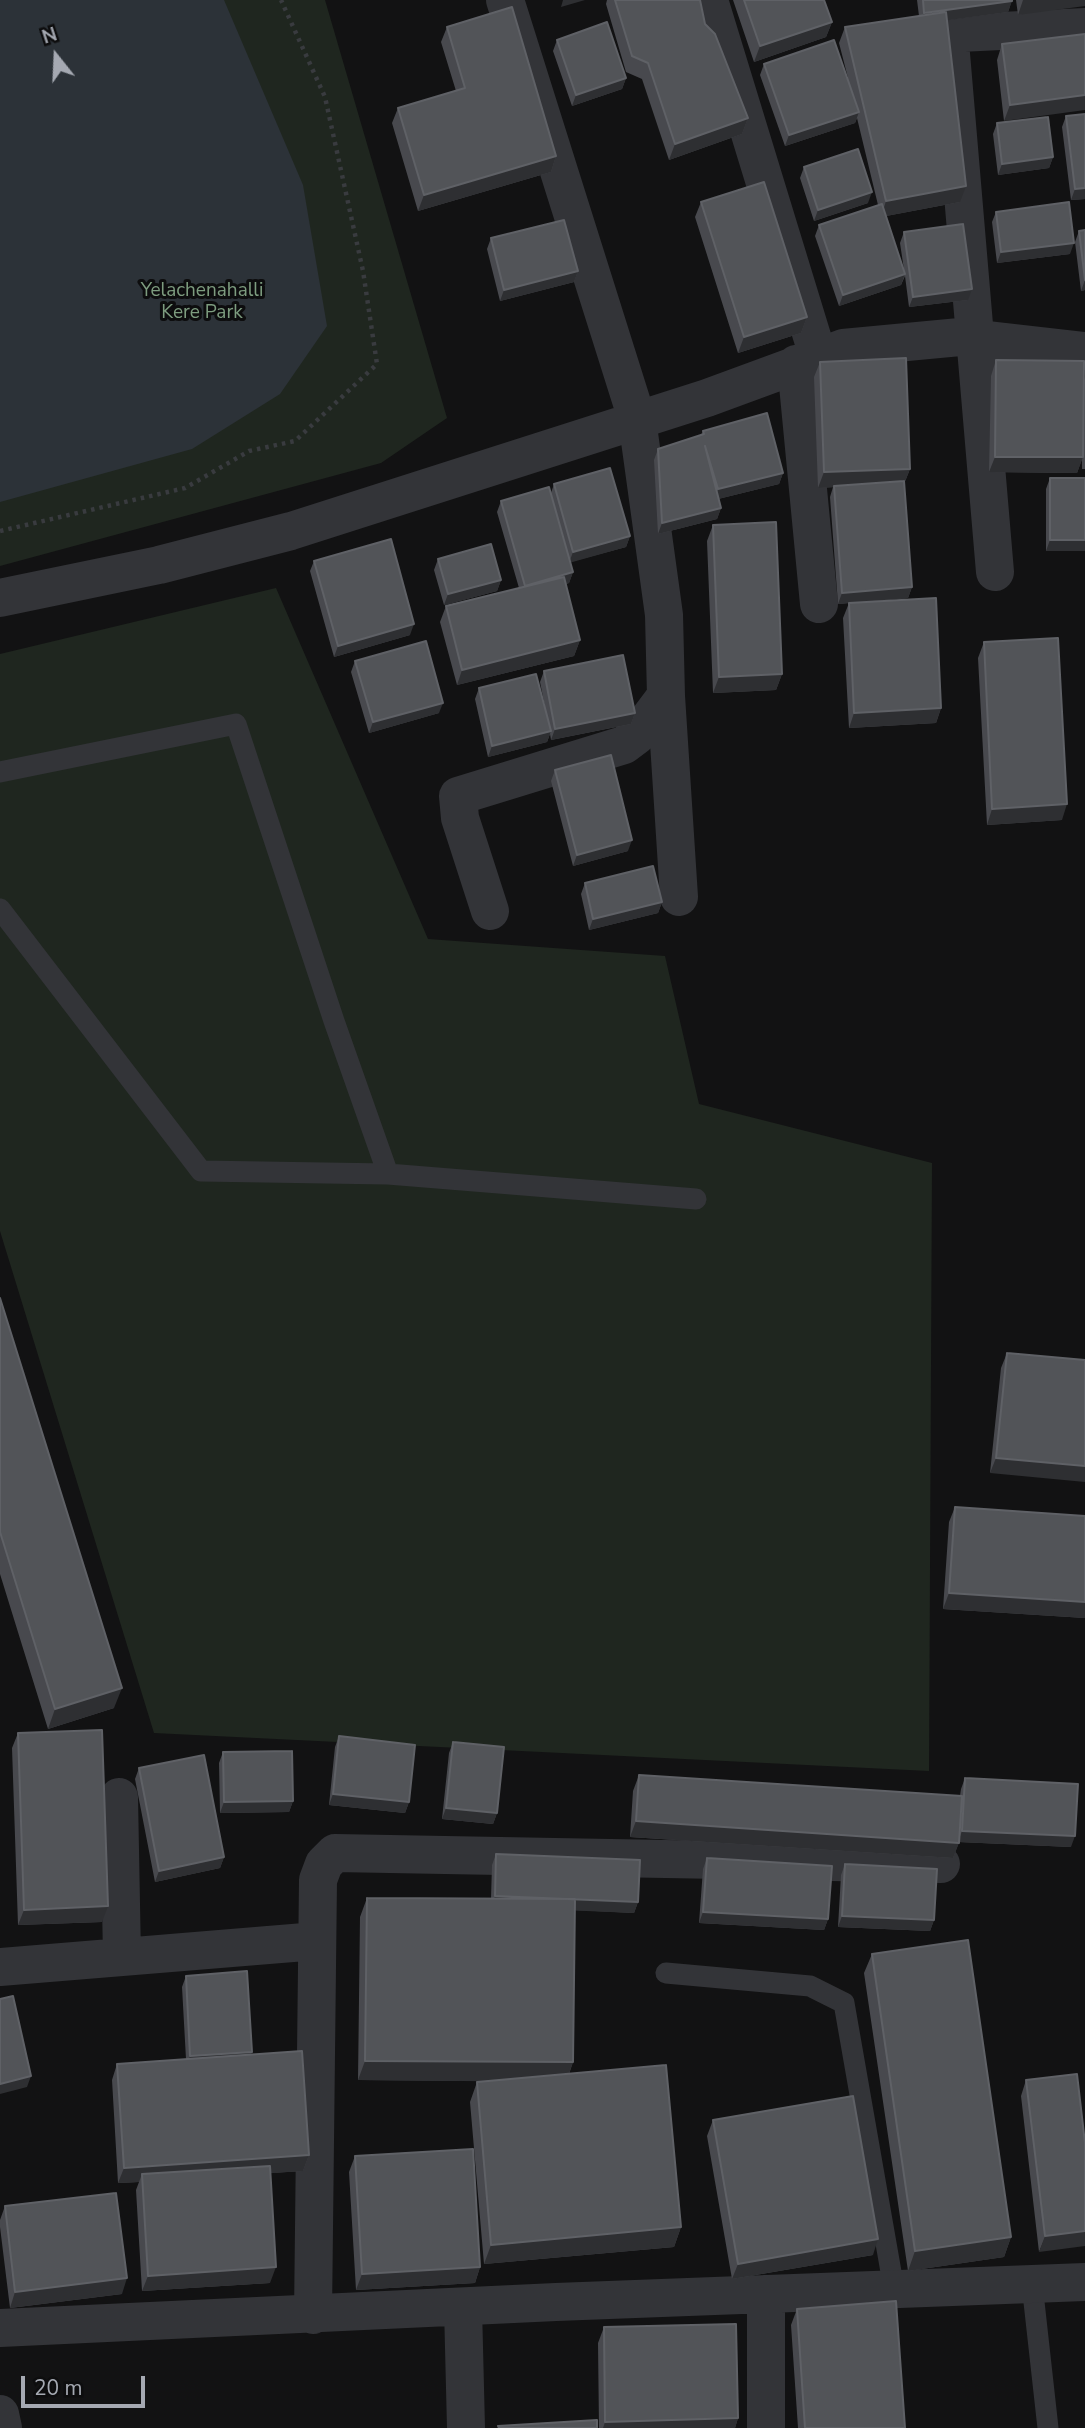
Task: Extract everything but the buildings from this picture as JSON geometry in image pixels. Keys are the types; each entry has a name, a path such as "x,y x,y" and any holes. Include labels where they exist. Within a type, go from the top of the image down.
{"street":[{"path":"505,0 637,419 664,615 666,696 679,897"},
{"path":"709,0 807,360 819,604"},
{"path":"995,572 950,42 953,35 959,33 1085,27"},
{"path":"0,598 159,565 290,531 707,398 807,360 856,347 960,337 1085,351"},
{"path":"490,911 460,818 458,796 624,745 636,736 666,696"},
{"path":"119,1797 122,1957"},
{"path":"313,2315 318,1880 324,1864 335,1853 941,1864"},
{"path":"0,1967 317,1941"},
{"path":"0,2328 1085,2282"},
{"path":"766,2294 766,2428"},
{"path":"463,2307 466,2428"},
{"path":"0,2414 4,2428"}],"lane":[{"path":"0,772 236,724 330,1009 388,1174"},
{"path":"0,909 201,1171 388,1174 696,1199"},
{"path":"666,1973 810,1986 844,2003 894,2289"},
{"path":"1032,2284 1048,2428"}],"path":[{"path":"0,531 185,488 249,451 295,441 377,364 363,271 325,97 281,0"}],"green space":[{"name":"Yelachenahalli Kere Park","path":"0,0 325,0 447,418 381,463 0,566"},
{"path":"276,588 428,939 665,956 699,1104 932,1163 929,1771 154,1733 0,1231 0,654"}],"shaded area":[{"name":"Yelachenahalli Kere Park","path":"0,0 224,0 303,185 327,326 280,394 192,449 0,502"}]}
